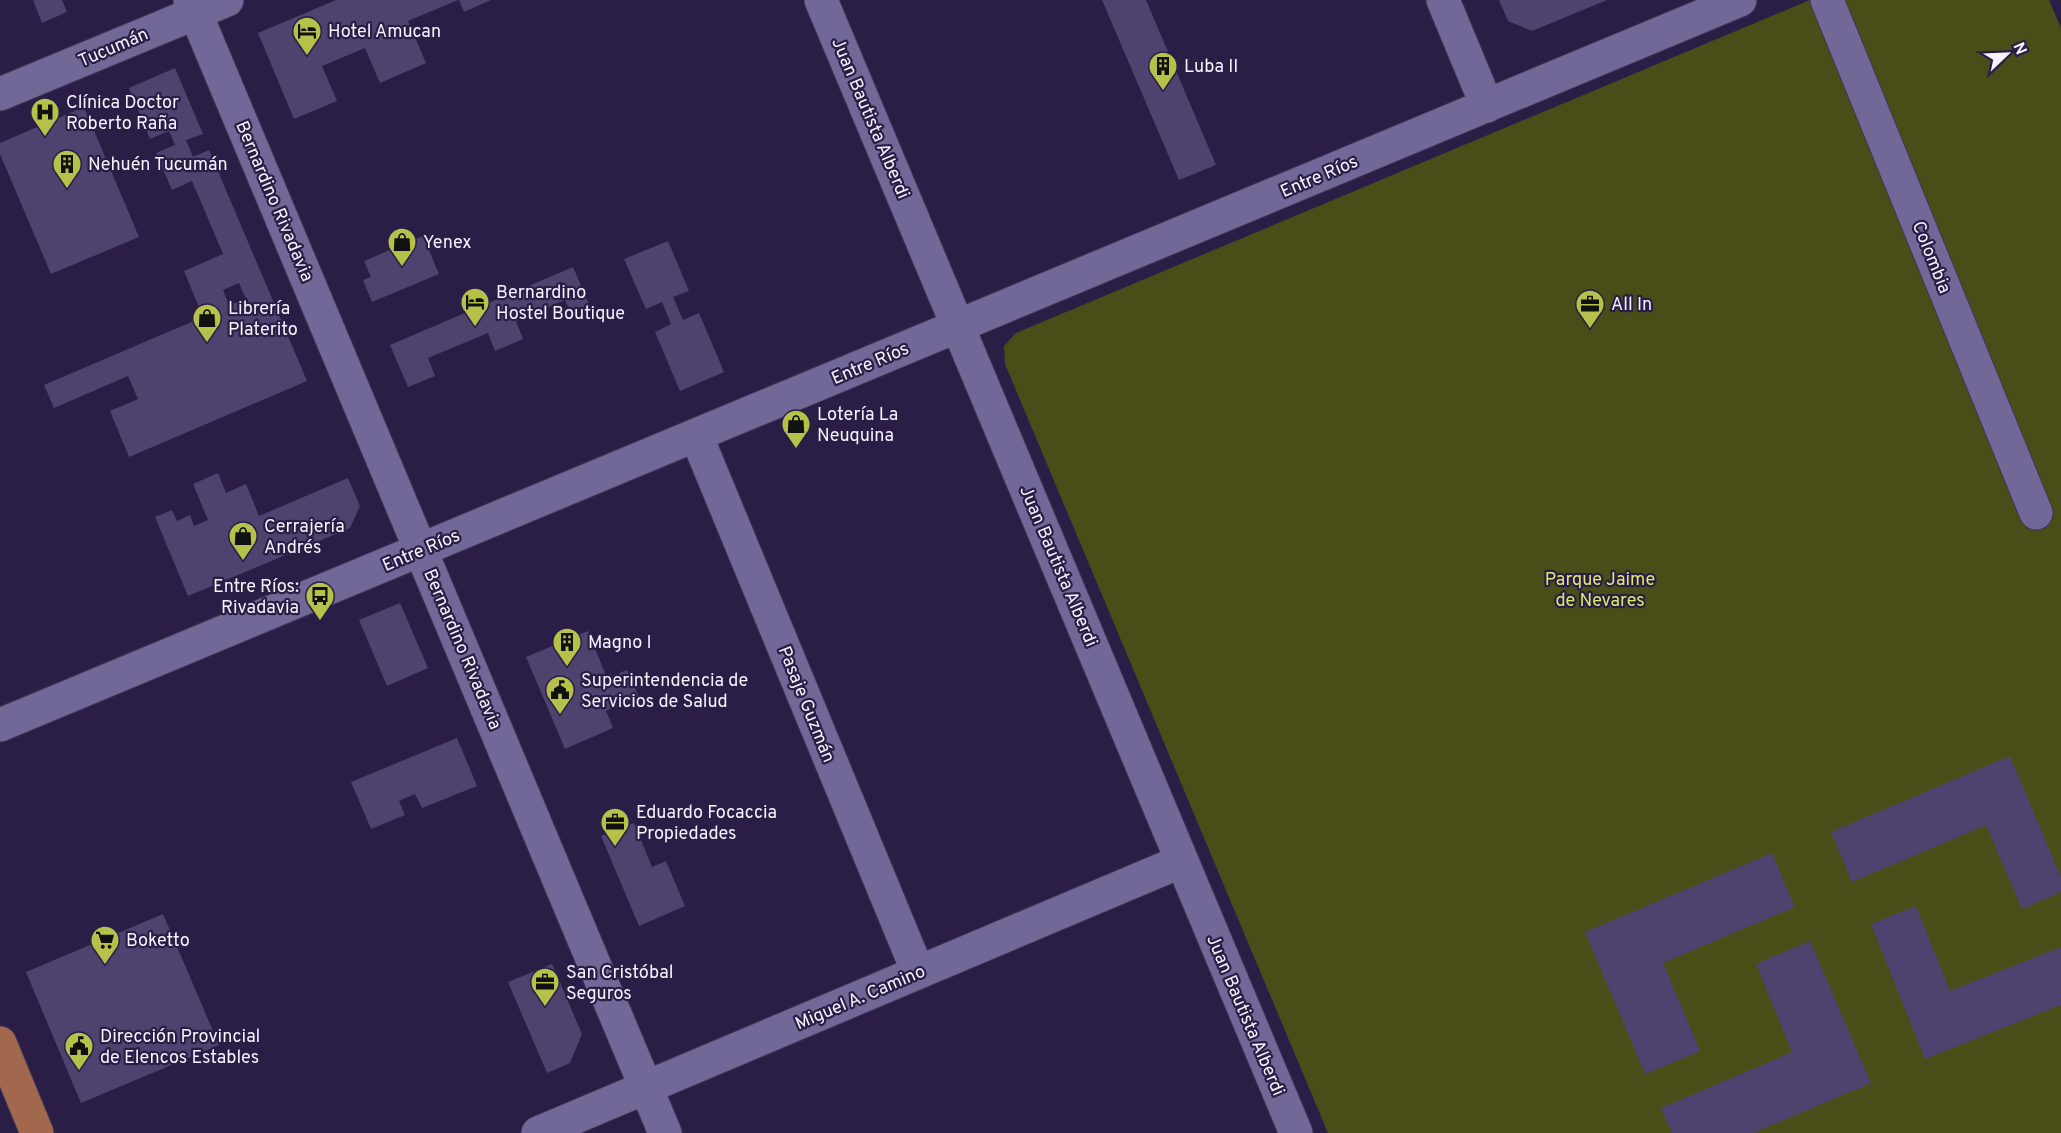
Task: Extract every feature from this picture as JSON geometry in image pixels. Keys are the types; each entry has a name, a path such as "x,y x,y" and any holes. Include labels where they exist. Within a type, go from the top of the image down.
{"main road":[{"path":"0,1043 37,1133"}],"street":[{"name":"Tucumán","path":"0,94 193,6 227,0"},
{"name":"Juan Bautista Alberdi","path":"821,0 1296,1133"},
{"path":"1443,0 1487,106"},
{"name":"Entre Ríos","path":"0,725 1740,0"},
{"name":"Colombia","path":"1827,0 2036,513"},
{"name":"Bernardino Rivadavia","path":"193,6 665,1133"},
{"name":"Pasaje Guzmán","path":"696,435 918,972"},
{"name":"Miguel A. Camino","path":"538,1133 1182,861"}],"green space":[{"name":"Parque Jaime de Nevares","path":"1810,0 2049,0 2061,28 2061,1133 1328,1133 1005,364 1004,346 1016,333"}],"building":[{"path":"33,0 62,0 67,12 42,23"},
{"name":"Hotel Amucan","path":"336,0 458,0 408,21 426,63 380,83 365,48 322,66 337,101 294,119 258,33"},
{"path":"459,0 491,0 464,12"},
{"name":"Luba II","path":"1102,0 1146,0 1216,165 1179,180"},
{"path":"1499,0 1607,0 1532,31 1508,21"},
{"path":"175,68 203,134 186,140 193,157 209,150 307,381 129,457 110,411 138,399 128,376 54,408 44,385 203,317 184,271 223,254 192,181 172,190 156,153 175,145 169,131 150,139 129,88","holes":["239,283 246,299 229,305 223,290"]},
{"name":"Nehuén Tucumán","path":"84,107 139,237 51,274 0,154 0,143"},
{"name":"Yenex","path":"423,236 439,274 372,302 363,280 371,277 364,261"},
{"path":"668,241 689,291 673,297 683,320 699,313 724,372 680,391 655,332 671,324 662,302 646,309 624,259"},
{"name":"Bernardino Hostel Boutique","path":"573,267 592,311 573,318 565,300 516,321 523,339 495,351 488,333 428,358 435,376 408,387 390,345"},
{"path":"218,473 226,493 246,484 259,516 348,478 360,506 350,528 188,596 155,517 172,510 177,521 190,515 194,526 208,520 193,484"},
{"path":"400,603 428,668 387,686 359,620"},
{"path":"588,631 607,678 627,670 639,697 606,711 613,728 565,749 526,657"},
{"path":"457,738 477,786 422,808 415,794 399,801 405,815 371,829 351,782"},
{"path":"2010,756 2061,877 2061,892 2022,909 1986,825 1852,882 1831,832"},
{"path":"634,823 652,867 666,861 685,906 639,926 601,836"},
{"path":"1772,853 1795,907 1663,963 1700,1051 1645,1074 1585,932"},
{"path":"1916,906 1950,991 2061,947 2061,1005 1925,1059 1871,924"},
{"path":"163,914 219,1045 81,1103 26,972"},
{"path":"1810,941 1871,1083 1753,1133 1672,1133 1661,1108 1792,1052 1756,964"},
{"name":"San Cristóbal Seguros","path":"552,964 582,1034 570,1063 547,1073 508,982"}],"place":[{"name":"Hotel Amucan","path":"307,56"},
{"name":"Luba II","path":"1163,92"},
{"name":"Clínica Doctor Roberto Raña","path":"45,138"},
{"name":"Nehuén Tucumán","path":"67,190"},
{"name":"Yenex","path":"402,268"},
{"name":"Bernardino Hostel Boutique","path":"475,328"},
{"name":"All In","path":"1590,330"},
{"name":"Librería Platerito","path":"207,344"},
{"name":"Lotería La Neuquina","path":"796,450"},
{"name":"Cerrajería Andrés","path":"243,562"},
{"name":"Entre Ríos: Rivadavia","path":"320,622"},
{"name":"Magno I","path":"567,668"},
{"name":"Superintendencia de Servicios de Salud","path":"560,716"},
{"name":"Eduardo Focaccia Propiedades","path":"615,848"},
{"name":"Boketto","path":"105,966"},
{"name":"San Cristóbal Seguros","path":"545,1008"},
{"name":"Dirección Provincial de Elencos Estables","path":"79,1072"}]}
